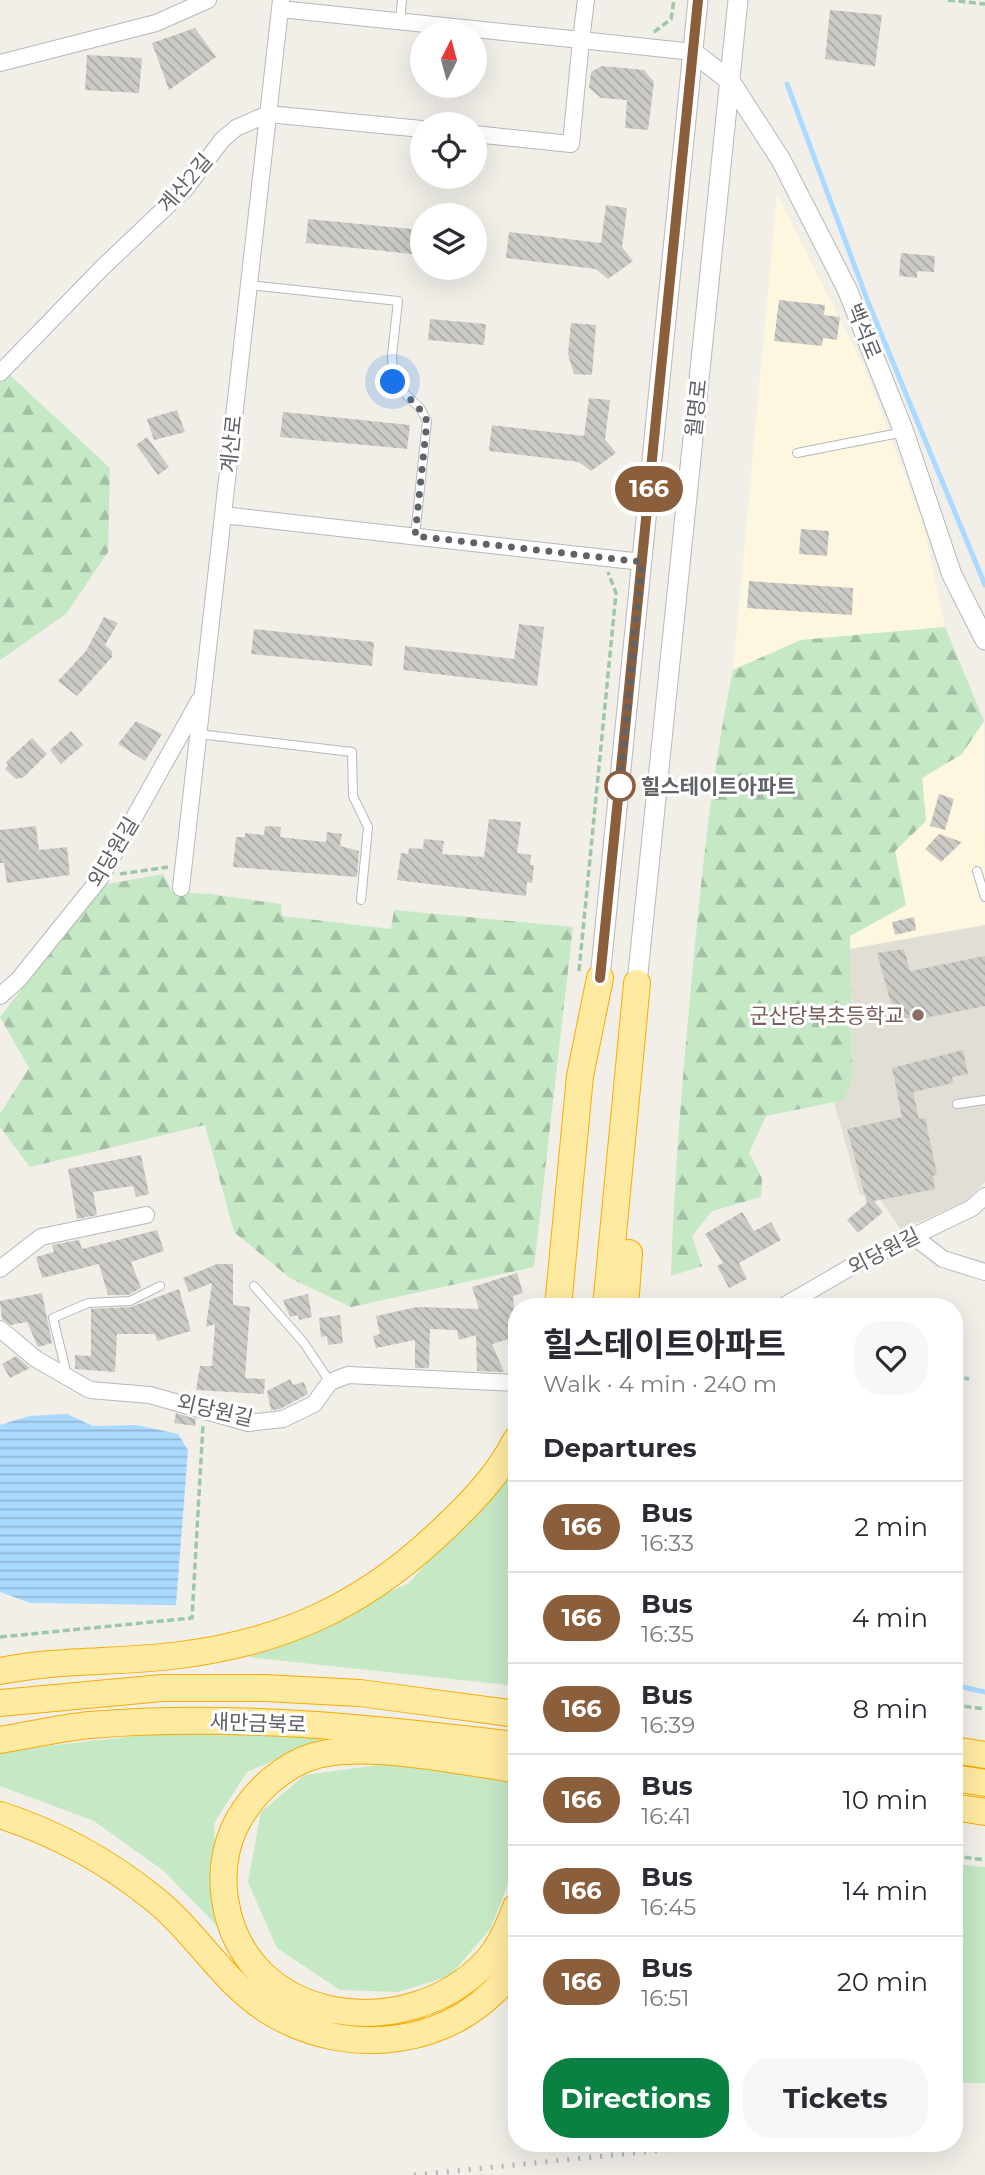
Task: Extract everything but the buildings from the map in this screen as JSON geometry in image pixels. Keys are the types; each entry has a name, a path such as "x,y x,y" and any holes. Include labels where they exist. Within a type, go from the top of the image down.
{"highway":[{"path":"559,1298 589,979"},
{"path":"574,1298 589,979"},
{"path":"607,1298 637,984"},
{"path":"626,1298 644,1083 637,984"},
{"path":"0,1671 181,1655 274,1636 351,1603 408,1562 469,1504 508,1451"},
{"name":"새만금북로","path":"0,1703 162,1688 264,1688 360,1693 508,1713"},
{"name":"새만금북로","path":"0,1740 89,1725 223,1721 381,1728 508,1744"},
{"path":"508,1768 369,1751 325,1753 284,1770 258,1791 234,1829 226,1850 222,1883 227,1916 240,1947 261,1973 298,1998 319,2007 352,2012 393,2013 432,2001 462,1982 486,1962 508,1928"},
{"path":"963,1751 985,1755"},
{"path":"963,1779 985,1783"},
{"path":"963,1808 985,1812"},
{"path":"0,1815 42,1830 123,1875 156,1900 234,1982 265,2009 302,2028 327,2036 340,2040 381,2041 428,2033 458,2020 494,1993 508,1975"},
{"path":"963,1823 985,1826"}],"street":[{"path":"0,63 156,23 208,0"},
{"path":"487,135 571,144 586,0"},
{"name":"월명로","path":"589,979 642,562 698,0"},
{"name":"월명로","path":"637,984 738,0"},
{"path":"280,5 400,21 693,52"},
{"name":"계산로","path":"181,888 280,5"},
{"name":"백석로","path":"693,52 730,81 780,160 847,289 904,432 953,575 985,640"},
{"name":"계산2길","path":"0,373 101,268 186,188 222,140 236,128 268,114 410,128"},
{"path":"223,515 642,562"},
{"name":"외당원길","path":"0,996 19,979 101,877 204,692"},
{"name":"외당원길","path":"799,1298 913,1236 972,1208 985,1196"},
{"path":"0,1269 41,1237 146,1215"},
{"path":"913,1236 943,1259 985,1272"},
{"name":"외당원길","path":"0,1329 36,1359 90,1390 150,1395 248,1423 283,1419 314,1404 330,1382"},
{"path":"330,1382 348,1375 508,1383"}],"lane":[{"path":"400,21 402,0"},
{"path":"249,285 398,301 392,355 393,382 419,408 427,421 415,536"},
{"path":"797,453 904,432"},
{"path":"199,734 352,752 353,796 368,827 361,900"},
{"path":"977,871 985,897"},
{"path":"957,1104 985,1100"},
{"path":"68,1378 52,1318 88,1303 130,1301 160,1286"},
{"path":"254,1286 304,1343 330,1382"}],"path":[{"path":"652,34 671,19 674,0"},
{"path":"948,0 985,4"},
{"path":"589,979 616,593 602,557"},
{"path":"101,877 184,864"},
{"path":"963,1378 969,1379"},
{"path":"0,1637 192,1618 204,1409"},
{"path":"963,1707 985,1709"},
{"path":"963,1857 985,1860"}],"shaded area":[{"path":"777,194 864,367 924,526 945,627 801,640 733,670"},
{"path":"984,721 985,925 850,949 850,936 905,906 895,851 926,821 922,778 962,754"},
{"name":"군산당북초등학교","path":"985,925 985,1182 966,1201 901,1230 880,1199 860,1195 834,1102 844,1100 852,1080 850,949"}],"green space":[{"path":"0,366 110,468 108,552 66,614 0,660"},
{"path":"945,627 984,721 962,754 922,778 926,821 895,851 906,905 850,936 852,1080 844,1100 766,1116 749,1153 762,1178 761,1197 712,1211 692,1236 702,1266 671,1276 679,1125 692,975 713,783 733,670 801,640"},
{"path":"163,874 172,892 210,894 281,904 282,916 391,929 394,910 573,927 534,1267 351,1307 290,1278 234,1232 205,1125 30,1167 0,1127 0,1114 29,1068 0,1017 103,885"},
{"path":"508,1471 508,1685 248,1657 409,1583"},
{"path":"244,1732 326,1737 247,1772 214,1823 217,1926 164,1871 94,1821 0,1786 0,1751 155,1734"},
{"path":"394,1763 508,1781 508,1884 490,1929 450,1976 398,1992 340,1990 277,1948 248,1882 261,1812 305,1775"},
{"path":"963,1865 985,1867 985,2083 963,2083"}],"water":[{"path":"67,1414 93,1426 137,1425 178,1434 188,1450 176,1605 30,1603 0,1592 0,1425 29,1416"}],"waterway":[{"path":"787,84 868,302 985,585"},
{"path":"963,1687 985,1692"}],"railway":[{"path":"414,2175 644,2152"}],"bus line":[{"name":"166","path":"600,978 698,0"}],"place":[{"name":"힐스테이트아파트","path":"620,786"},
{"name":"군산당북초등학교","path":"918,1015"}],"route":[{"path":"393,382 419,408 427,421 415,536 642,562 620,786"}]}
